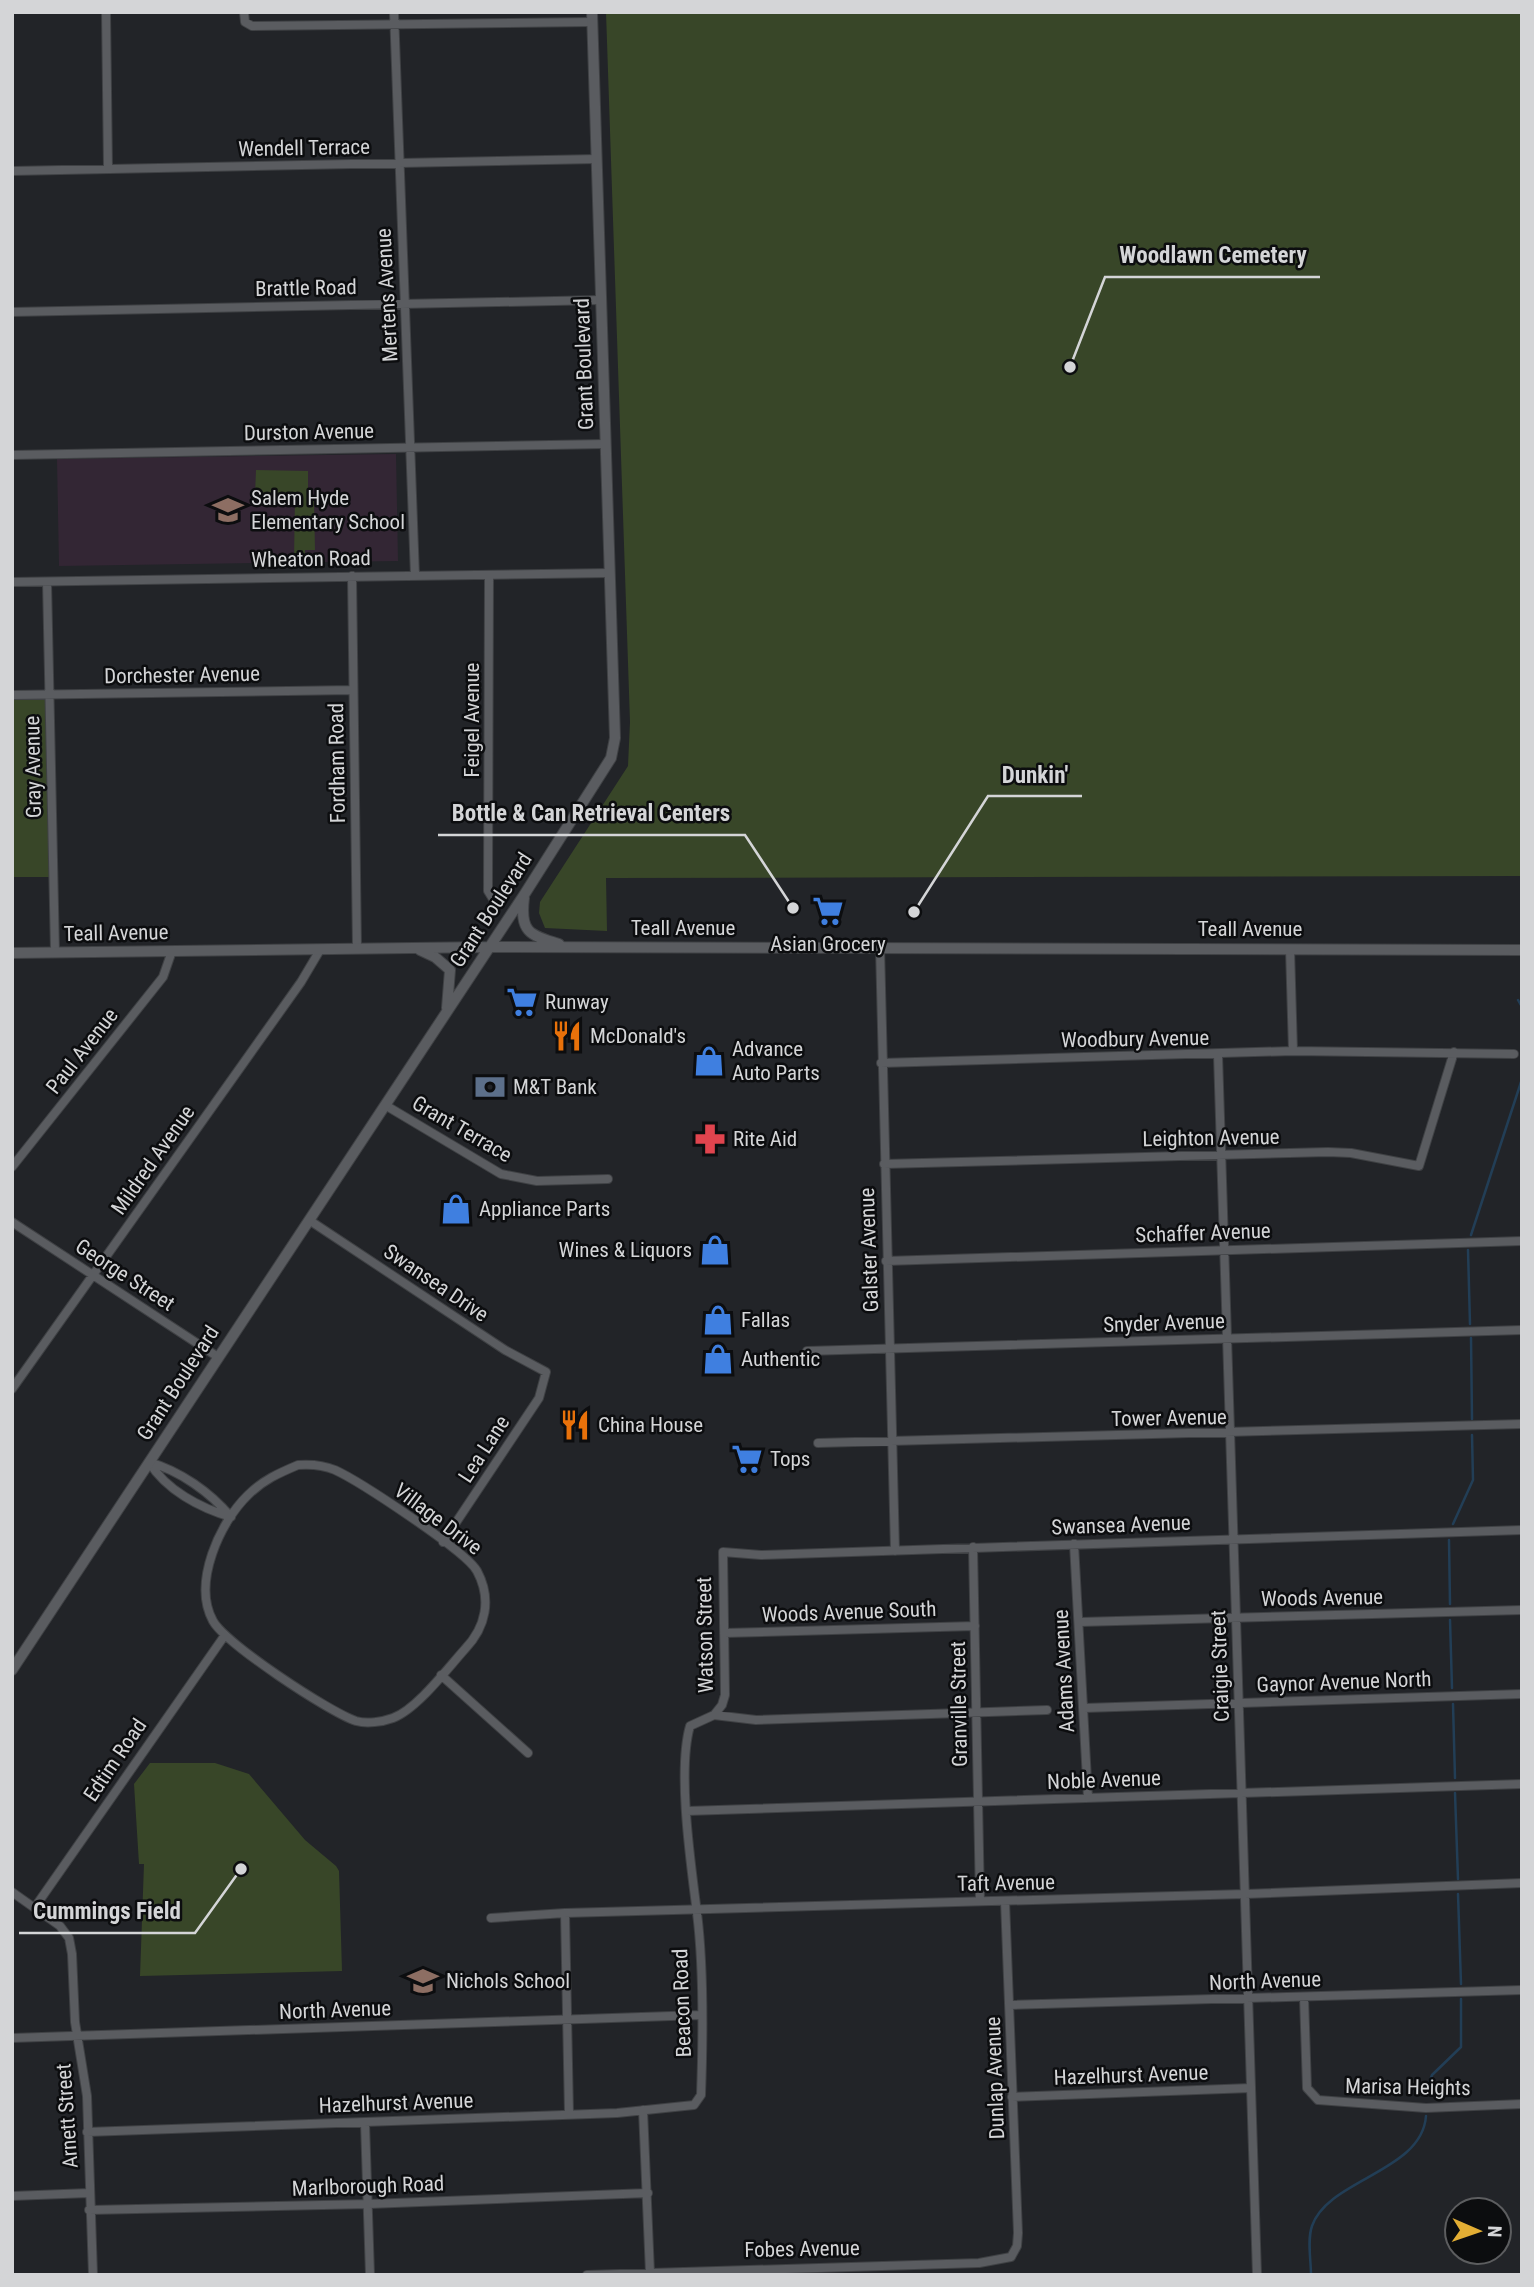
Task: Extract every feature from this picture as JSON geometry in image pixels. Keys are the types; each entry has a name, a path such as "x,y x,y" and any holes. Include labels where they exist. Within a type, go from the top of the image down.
{"street":[{"path":"106,12 108,169"},
{"path":"244,12 245,22 252,26 394,26 592,17"},
{"name":"Mertens Avenue","path":"394,12 415,576"},
{"name":"Grant Boulevard","path":"12,1670 524,895 611,758 615,738 592,17"},
{"name":"Wendell Terrace","path":"12,171 597,159"},
{"name":"Brattle Road","path":"12,312 601,300"},
{"name":"Durston Avenue","path":"12,455 605,444"},
{"name":"Wheaton Road","path":"12,582 610,573"},
{"name":"Feigel Avenue","path":"489,575 488,891 496,904"},
{"name":"Fordham Road","path":"352,576 357,949"},
{"name":"Gray Avenue","path":"47,582 55,952"},
{"name":"Dorchester Avenue","path":"12,695 353,690"},
{"path":"524,895 523,921 526,929 537,938 571,947"},
{"name":"Teall Avenue","path":"12,953 489,947 1522,950"},
{"name":"Galster Avenue","path":"880,947 895,1551"},
{"path":"418,949 435,957 450,970 446,1012"},
{"path":"1290,949 1293,1051"},
{"name":"Mildred Avenue","path":"12,1390 301,982 320,950"},
{"name":"Paul Avenue","path":"12,1167 163,977 172,951"},
{"name":"Woodbury Avenue","path":"881,1063 1293,1051 1388,1050 1514,1054"},
{"name":"Leighton Avenue","path":"884,1164 1352,1153 1419,1166 1454,1052"},
{"name":"Craigie Street","path":"1217,1055 1257,2275"},
{"name":"Grant Terrace","path":"385,1105 501,1174 537,1181 608,1179"},
{"name":"Swansea Drive","path":"309,1220 505,1350 546,1372"},
{"name":"George Street","path":"12,1222 218,1357"},
{"name":"Schaffer Avenue","path":"886,1261 1522,1241"},
{"name":"Snyder Avenue","path":"807,1351 1522,1330"},
{"name":"Lea Lane","path":"443,1542 539,1398 546,1372"},
{"name":"Tower Avenue","path":"818,1443 1230,1434 1522,1424"},
{"path":"149,1462 159,1478 207,1510 231,1517"},
{"path":"149,1462 165,1466 216,1499 231,1517"},
{"name":"Village Drive","path":"298,1465 322,1466 359,1484 443,1542 477,1570 486,1601 482,1626 476,1637 442,1675 400,1715 378,1722 356,1721 265,1665 225,1635 210,1615 206,1590 214,1552 231,1517 246,1497 275,1474 298,1465"},
{"name":"Swansea Avenue","path":"723,1552 761,1555 1522,1530"},
{"name":"Adams Avenue","path":"1074,1544 1087,1798"},
{"name":"Granville Street","path":"973,1548 980,1901"},
{"name":"Watson Street","path":"714,1715 722,1705 725,1695 723,1552"},
{"name":"Woods Avenue","path":"1080,1622 1522,1610"},
{"name":"Woods Avenue South","path":"724,1633 975,1626"},
{"name":"Edtim Road","path":"35,1907 225,1635"},
{"path":"442,1675 528,1753"},
{"name":"Gaynor Avenue North","path":"1084,1708 1522,1694"},
{"path":"714,1715 757,1720 1047,1710"},
{"name":"Beacon Road","path":"701,2095 697,1911 692,1892 689,1846 686,1739 690,1726 714,1715"},
{"name":"Noble Avenue","path":"687,1811 1522,1784"},
{"name":"Taft Avenue","path":"491,1918 565,1913 1245,1894 1522,1883"},
{"name":"Arnett Street","path":"12,1892 60,1926 69,1938 78,2037 87,2096 89,2210"},
{"name":"Dunlap Avenue","path":"1005,1901 1018,2233 1014,2253"},
{"path":"565,1913 569,2114"},
{"name":"North Avenue","path":"1010,2005 1522,1990"},
{"name":"Marisa Heights","path":"1304,1997 1307,2088 1318,2101 1426,2108 1522,2104"},
{"name":"North Avenue","path":"12,2038 701,2015"},
{"name":"Hazelhurst Avenue","path":"1012,2096 1251,2088"},
{"name":"Hazelhurst Avenue","path":"87,2132 643,2110 694,2105 701,2095"},
{"path":"643,2110 650,2273"},
{"path":"365,2123 370,2275"},
{"path":"12,2196 89,2193"},
{"name":"Marlborough Road","path":"89,2210 369,2204 648,2193"},
{"path":"89,2210 92,2272"},
{"name":"Fobes Avenue","path":"587,2275 979,2263 1007,2260 1014,2253"}],"shaded area":[{"name":"Salem Hyde Elementary School","path":"396,454 398,561 59,566 57,459"}],"green space":[{"path":"606,12 1522,12 1522,876 606,878 607,931 545,928 539,913 540,902 628,766 630,722"},
{"path":"256,470 308,471 308,500 314,501 315,550 305,550 305,560 294,560 295,496 255,495"},
{"path":"49,694 53,877 12,877 12,695"},
{"path":"150,1763 215,1763 249,1774 305,1840 336,1866 339,1871 342,1971 140,1976 144,1864 139,1864 134,1784"}],"waterway":[{"path":"1518,1000 1522,1007"},
{"path":"1471,1235 1522,1079"},
{"path":"1468,1250 1470,1324"},
{"path":"1471,1338 1472,1419"},
{"path":"1453,1524 1473,1480 1472,1435"},
{"path":"1449,1540 1450,1604"},
{"path":"1450,1620 1452,1688"},
{"path":"1453,1704 1455,1778"},
{"path":"1455,1793 1458,1879"},
{"path":"1458,1894 1461,1984"},
{"path":"1427,2090 1432,2075 1461,2047 1461,1999"},
{"path":"1311,2275 1309,2244 1312,2226 1321,2210 1336,2197 1409,2150 1421,2135 1426,2116"}],"place":[{"name":"Woodlawn Cemetery","path":"1070,367"},
{"name":"Salem Hyde Elementary School","path":"228,510"},
{"name":"Bottle & Can Retrieval Centers","path":"793,908"},
{"name":"Asian Grocery","path":"828,911"},
{"name":"Dunkin'","path":"914,912"},
{"name":"Runway","path":"522,1002"},
{"name":"McDonald's","path":"567,1036"},
{"name":"Advance Auto Parts","path":"709,1061"},
{"name":"M&T Bank","path":"490,1087"},
{"name":"Rite Aid","path":"710,1139"},
{"name":"Appliance Parts","path":"456,1209"},
{"name":"Wines & Liquors","path":"715,1250"},
{"name":"Fallas","path":"718,1320"},
{"name":"Authentic","path":"718,1359"},
{"name":"China House","path":"575,1425"},
{"name":"Tops","path":"747,1459"},
{"name":"Cummings Field","path":"241,1869"},
{"name":"Nichols School","path":"423,1981"}]}
